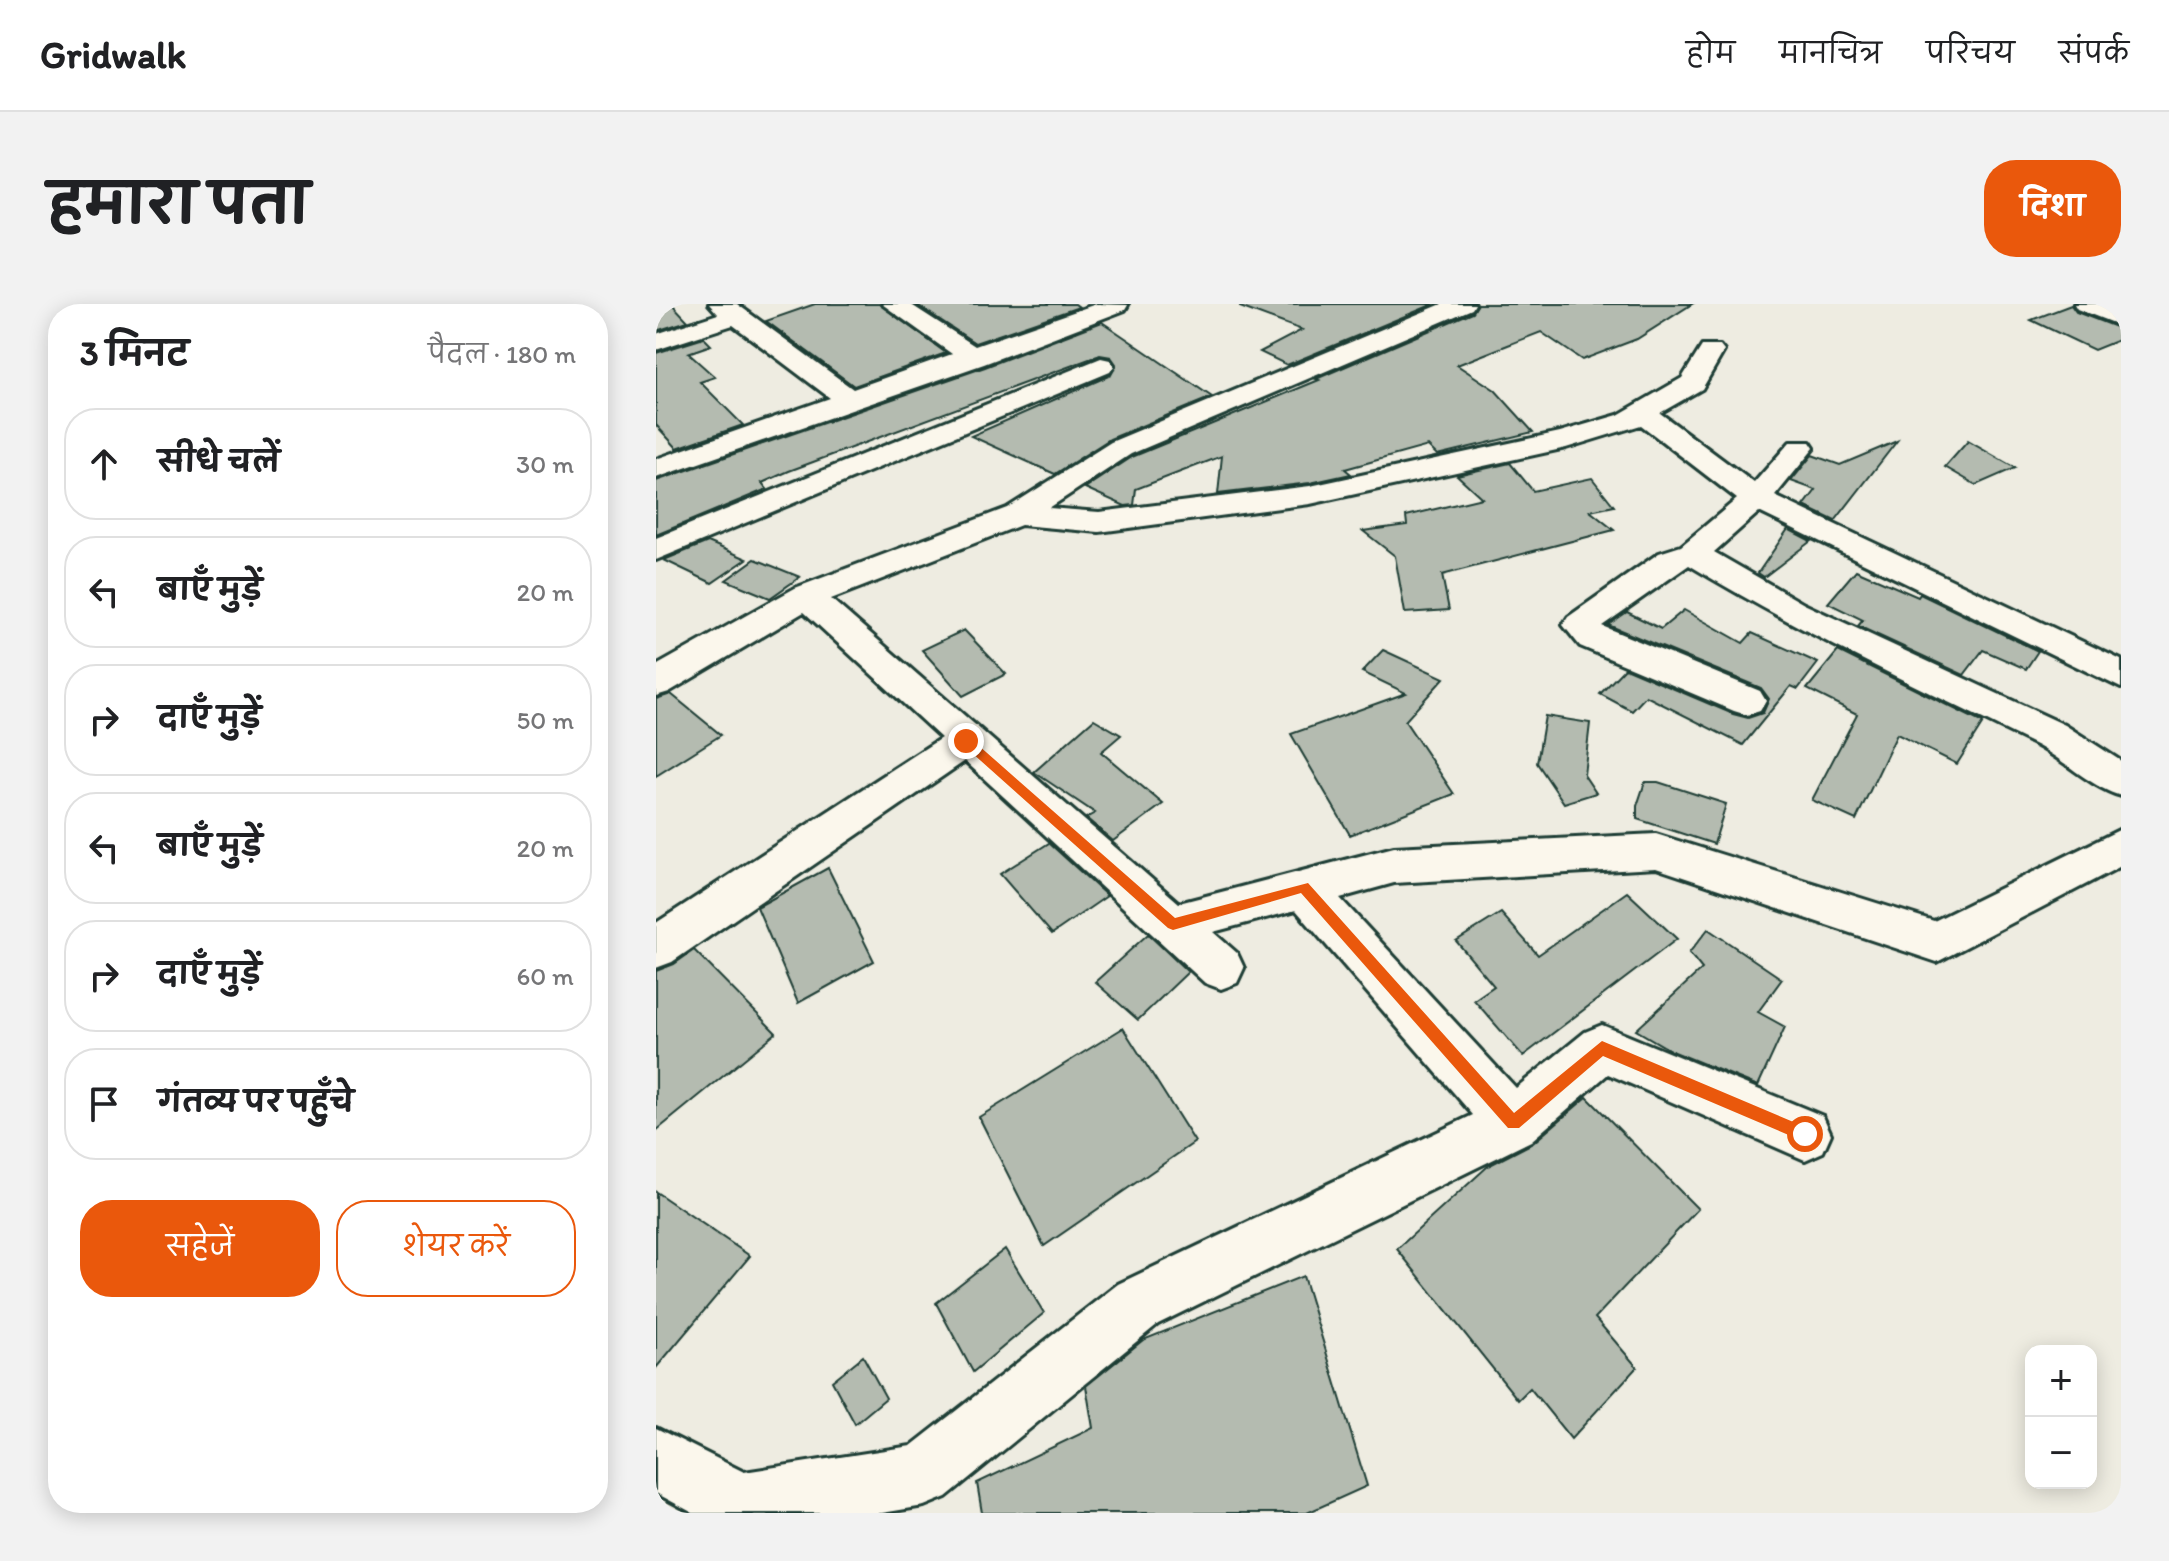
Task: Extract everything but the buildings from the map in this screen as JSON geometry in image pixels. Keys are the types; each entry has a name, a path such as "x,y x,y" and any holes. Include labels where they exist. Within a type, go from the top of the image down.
{"street":[{"path":"894,304 975,358"},
{"path":"661,459 975,358 1116,305 1113,304"},
{"path":"656,683 807,596 1018,515 1121,448 1463,304"},
{"path":"2086,304 2121,319"},
{"path":"656,342 728,310 849,399"},
{"path":"1018,515 1099,522 1310,495 1566,439 1628,421 1692,383 1711,351"},
{"path":"656,550 1101,366"},
{"path":"1642,413 1756,499 2121,675"},
{"path":"1747,701 1592,637 1580,625 1671,560 1692,553 1756,499 1800,448"},
{"path":"1692,553 1792,612 2051,735 2121,781"},
{"path":"807,596 1221,968"},
{"path":"656,948 966,741"},
{"path":"1173,924 1394,865 1656,851 1937,942 2121,846"},
{"path":"1303,887 1513,1123"},
{"path":"656,1459 740,1504 924,1475 1138,1304 1513,1123 1602,1048 1805,1134"}],"route":[{"path":"966,741 1173,924 1303,887 1513,1123 1602,1048 1805,1134"}]}
